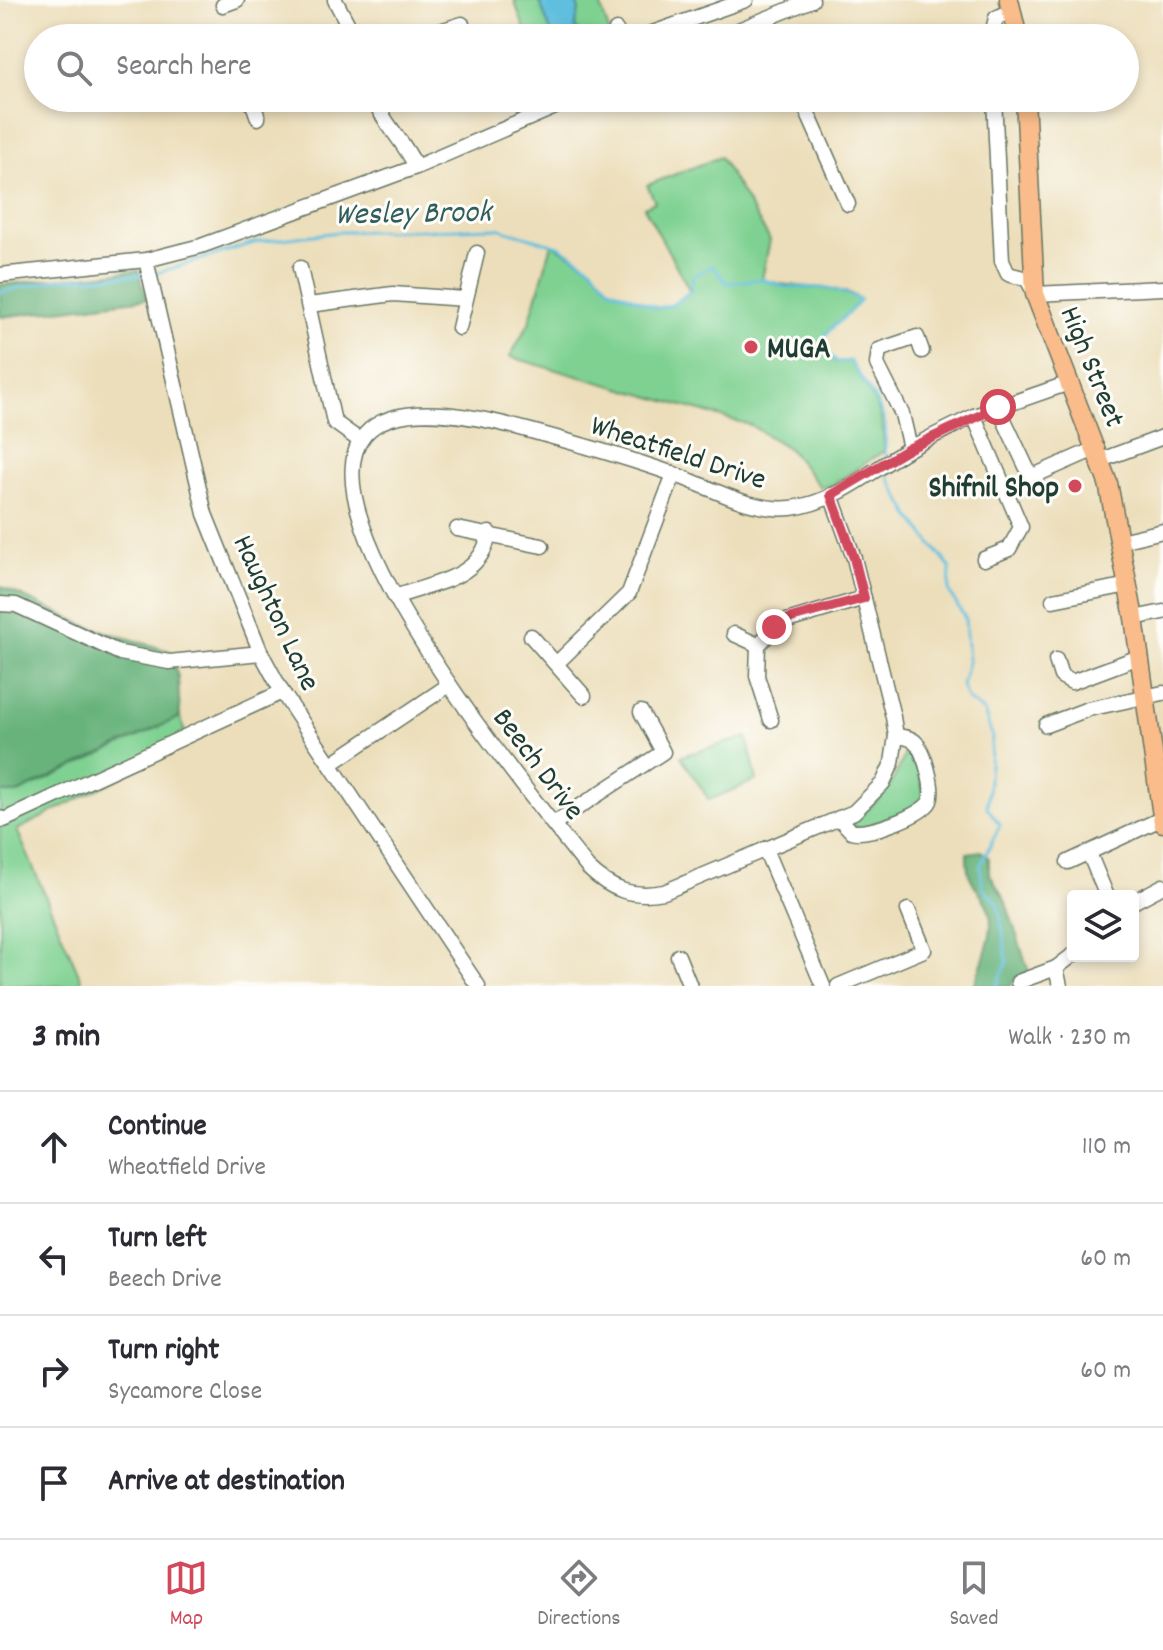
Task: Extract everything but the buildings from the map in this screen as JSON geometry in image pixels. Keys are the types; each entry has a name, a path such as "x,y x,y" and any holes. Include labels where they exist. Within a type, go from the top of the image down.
{"main road":[{"name":"High Street","path":"1026,112 1035,294 1099,454 1120,541 1139,657 1154,696 1163,820"}],"street":[{"path":"335,0 348,24"},
{"path":"678,24 746,0"},
{"path":"754,24 812,0"},
{"path":"994,24 996,18 1010,6"},
{"path":"766,19 768,24"},
{"path":"380,112 386,124 403,142 416,167"},
{"path":"0,275 146,260 215,241 416,167 544,112"},
{"path":"807,112 848,204"},
{"path":"995,112 1002,261 1008,274 1027,279 1035,294 1163,288"},
{"path":"459,328 477,253"},
{"name":"Haughton Lane","path":"146,260 205,514 261,653 282,692 478,986"},
{"path":"300,268 334,422 359,440"},
{"path":"309,305 393,294 465,299"},
{"path":"910,448 902,414 877,364 879,350 896,342 917,337 922,351"},
{"name":"Wheatfield Drive","path":"359,440 374,423 391,417 420,413 467,417 533,431 674,474 761,507 792,508 831,495 910,448 974,416 1069,383"},
{"path":"998,407 1031,477 1099,454"},
{"path":"974,416 1021,527 1009,549 984,559"},
{"name":"High Street","path":"1099,454 1163,437"},
{"name":"Beech Drive","path":"359,440 350,465 353,490 395,597 449,685 553,824 603,883 617,890 646,896 664,892 839,818 869,801 883,783 892,763 896,736 854,558 831,495"},
{"path":"557,663 629,593 674,474"},
{"path":"457,529 542,546"},
{"path":"1120,541 1163,531"},
{"path":"395,597 471,567 486,551 489,533"},
{"path":"1053,600 1128,585"},
{"path":"771,720 757,676 758,645 774,627 791,618 864,598"},
{"path":"0,604 16,605 120,653 169,662 261,653"},
{"path":"1134,618 1163,612"},
{"path":"734,634 758,645"},
{"path":"531,636 584,696"},
{"path":"1056,660 1061,676 1072,682 1139,657"},
{"path":"331,764 449,685"},
{"path":"1,820 282,692"},
{"path":"1046,725 1088,709 1154,696"},
{"path":"553,824 669,749 641,712"},
{"path":"839,818 851,831 868,832 917,814 930,803 932,793 920,749 907,737 896,736"},
{"path":"1068,862 1163,820"},
{"path":"765,849 823,986"},
{"path":"1089,853 1104,890"},
{"path":"1139,899 1163,886"},
{"path":"838,986 924,950 908,910"},
{"path":"678,956 690,986"},
{"path":"1018,982 1056,968 1067,960"},
{"path":"1056,968 1060,986"}],"green space":[{"path":"514,0 599,0 607,24 523,24"},
{"path":"720,157 770,240 762,279 838,290 860,299 827,333 820,345 836,362 850,361 870,393 882,423 884,451 831,485 820,487 789,449 750,425 510,357 529,323 552,244 591,267 610,288 657,308 672,305 690,291 644,207 655,202 647,185"},
{"path":"138,270 147,299 0,317 0,285"},
{"path":"0,586 87,626 170,651 178,677 180,717 17,793 0,793"},
{"path":"180,717 188,743 17,830 84,986 0,986 0,793 18,793"},
{"path":"747,737 757,780 709,800 681,756"},
{"path":"913,748 924,795 918,807 861,828 854,827 852,821 886,791 906,750"},
{"path":"981,851 989,858 989,873 1005,900 1029,972 1014,979 1011,986 974,986 988,946 991,924 987,905 970,876 967,853"}],"water":[{"path":"539,0 575,0 579,10 576,24 548,24"}],"waterway":[{"name":"Wesley Brook","path":"154,274 257,242 338,232 497,228 559,246 591,267 610,288 657,308 672,305 691,291 692,277 712,266 727,283 762,279 785,287 829,288 860,299 827,333 820,345 837,362 850,361 875,399 885,424 886,457"},
{"name":"Wesley Brook","path":"0,292 60,279 143,275"},
{"name":"Wesley Brook","path":"888,468 890,480 910,516 950,568 949,592 965,618 968,662 962,685 967,699 984,712 992,736 987,807 1000,825 980,866 983,888 997,902 1002,925 1007,962 997,986"}],"place":[{"name":"MUGA","path":"751,347"},
{"name":"Shifnil Shop","path":"1075,486"}],"route":[{"path":"774,627 791,618 864,598 854,558 831,495 910,448 998,407"}]}
